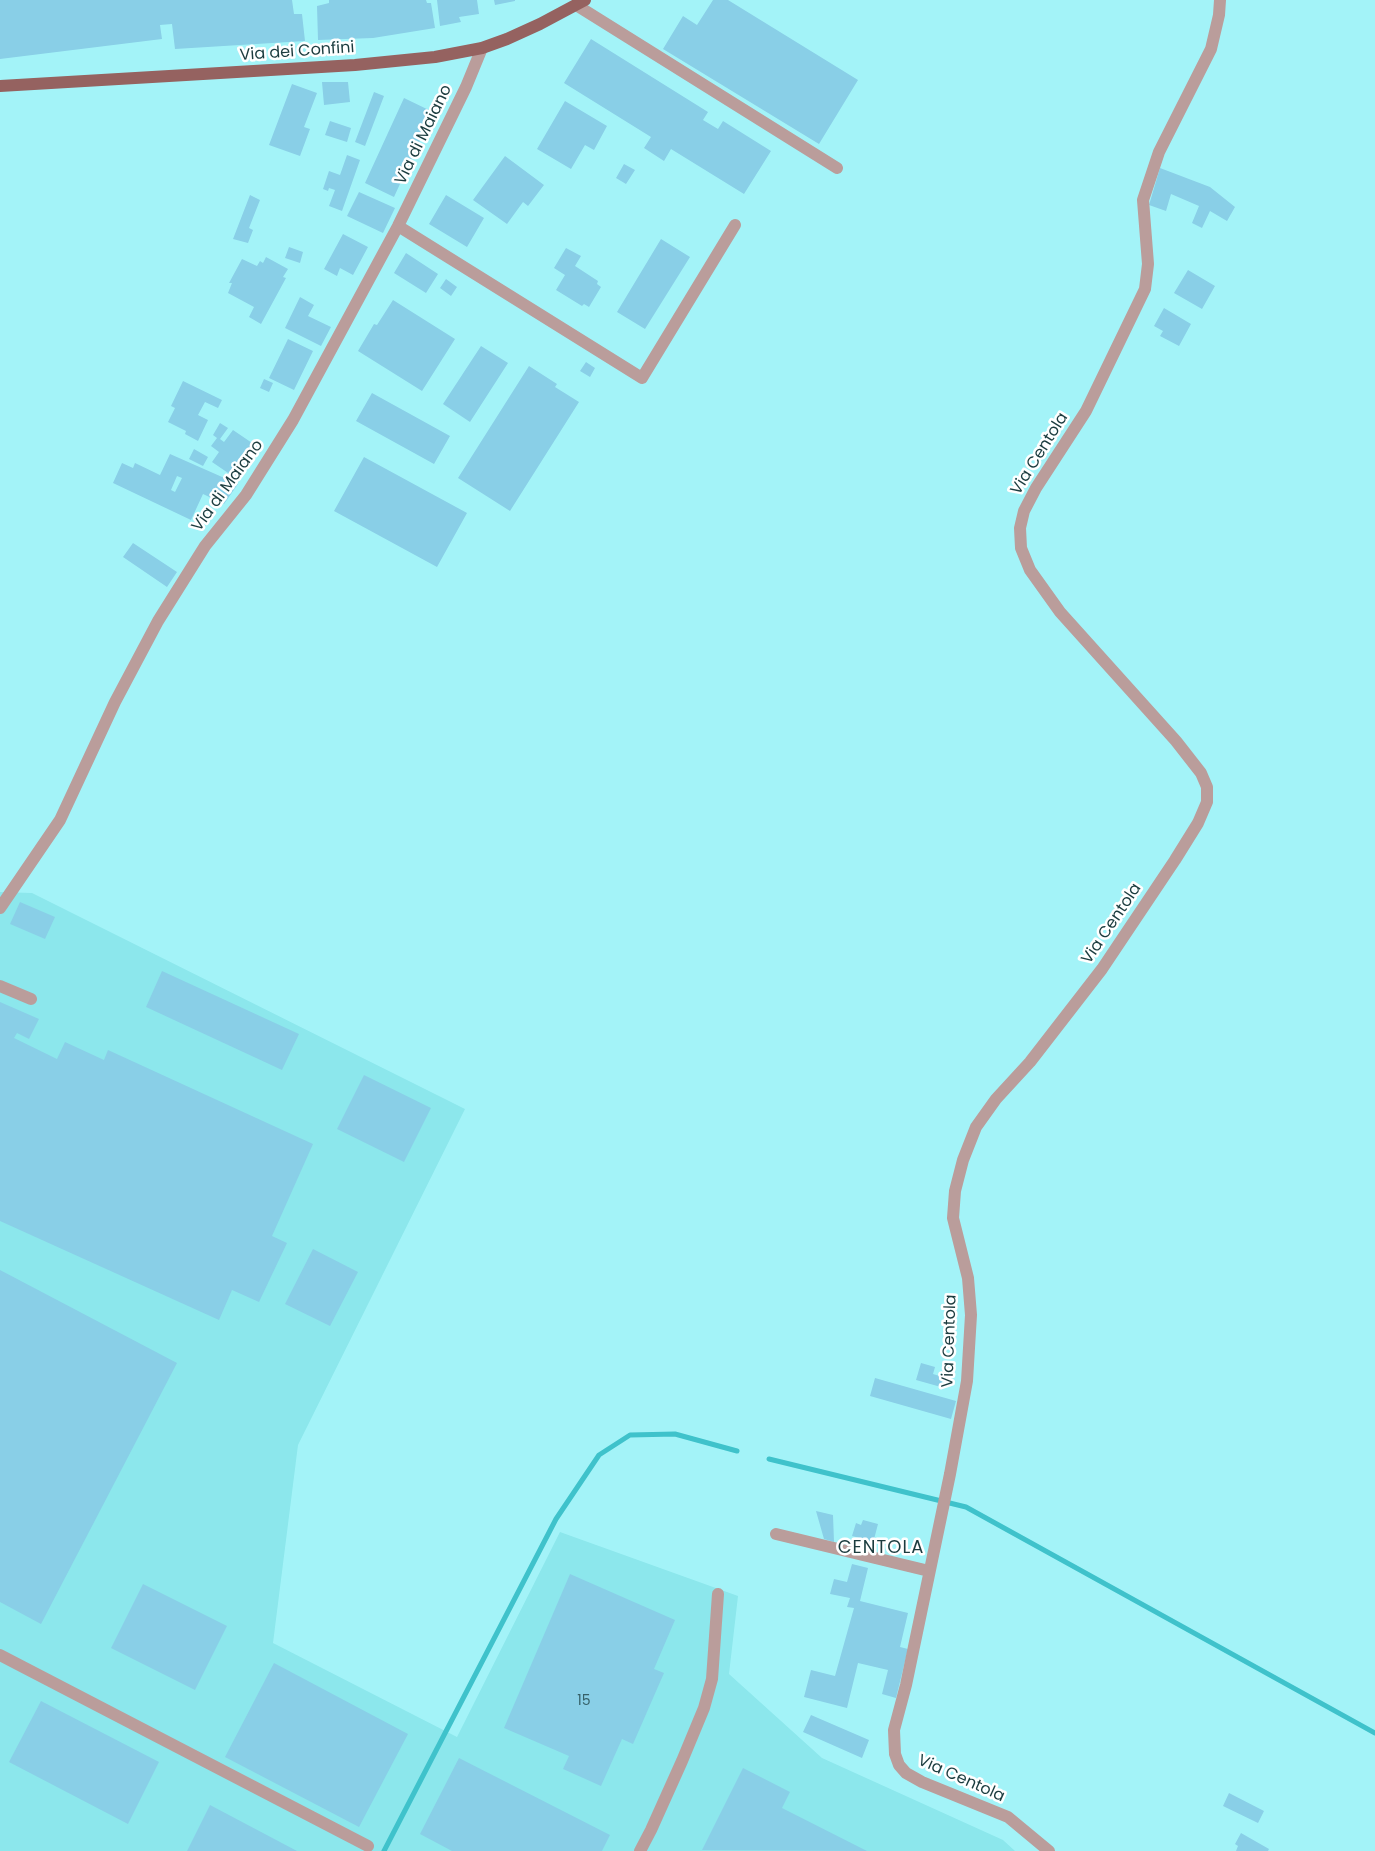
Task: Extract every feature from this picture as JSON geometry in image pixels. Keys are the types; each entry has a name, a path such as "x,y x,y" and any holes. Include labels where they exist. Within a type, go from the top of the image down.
{"main road":[{"name":"Via dei Confini","path":"0,86 355,65 435,56 482,48 540,24 581,2"}],"street":[{"name":"Via Centola","path":"1049,1851 1008,1817 922,1782 906,1773 899,1765 895,1754 894,1730 906,1685 950,1474 967,1381 970,1314 968,1278 953,1218 955,1191 963,1160 976,1127 996,1099 1030,1062 1102,969 1175,860 1198,823 1207,802 1207,788 1201,773 1176,741 1060,612 1030,570 1021,548 1020,528 1024,511 1036,488 1086,411 1145,289 1148,264 1142,200 1159,152 1211,49 1219,15 1220,0"},
{"path":"581,2 838,168"},
{"name":"Via di Maiano","path":"0,908 60,820 115,702 158,621 206,546 246,495 293,420 398,226 466,87 482,48"},
{"path":"398,226 642,378 735,224"},
{"path":"0,986 31,999"},
{"path":"776,1534 929,1571"},
{"path":"640,1851 682,1761 704,1708 712,1679 718,1594"},
{"path":"0,1655 368,1846"}],"shaded area":[{"path":"0,892 32,893 465,1109 298,1445 273,1643 457,1737 560,1532 738,1596 729,1674 822,1758 1003,1840 1015,1851 0,1851"}],"building":[{"path":"0,0 292,0 294,14 302,14 305,41 175,49 172,24 160,25 162,39 0,59"},
{"path":"329,0 426,0 427,3 431,3 435,28 373,38 318,40 317,6 329,3"},
{"path":"437,0 477,0 479,14 459,17 461,22 440,26"},
{"path":"494,0 515,0 515,1 495,5"},
{"path":"713,0 728,0 858,80 819,144 663,49 683,16 697,25"},
{"path":"591,39 708,112 703,120 718,129 723,121 771,151 744,194 671,149 664,161 644,148 651,137 564,83"},
{"path":"322,82 348,82 350,102 324,105"},
{"path":"292,84 317,93 304,127 310,129 300,156 269,145"},
{"path":"374,92 384,96 365,146 355,142"},
{"path":"404,98 433,112 394,197 365,183"},
{"path":"565,101 607,126 594,150 585,145 571,169 537,149"},
{"path":"330,121 351,128 347,142 325,135"},
{"path":"347,155 360,160 342,211 329,206 335,190 329,188 328,191 323,189 329,171 340,175"},
{"path":"505,156 544,185 528,206 523,202 507,224 473,200"},
{"path":"624,164 635,170 626,184 616,178"},
{"path":"1160,168 1210,187 1235,207 1227,221 1210,211 1202,228 1192,223 1199,206 1171,194 1166,211 1149,205"},
{"path":"359,192 395,208 383,233 347,216"},
{"path":"250,195 260,200 249,228 253,230 248,243 233,239"},
{"path":"446,195 484,218 467,247 429,224"},
{"path":"343,234 368,247 353,275 340,268 337,276 324,269"},
{"path":"661,239 690,257 645,329 617,312"},
{"path":"289,247 303,252 300,263 285,258"},
{"path":"566,248 581,256 575,266 598,281 597,284 601,287 589,307 584,304 582,306 556,290 565,275 554,268"},
{"path":"406,253 438,274 426,293 394,273"},
{"path":"266,257 288,269 283,277 286,278 261,324 249,317 254,307 228,293 232,283 229,283 242,259 257,266 260,261 263,263"},
{"path":"1188,270 1215,286 1202,309 1174,293"},
{"path":"446,279 457,287 451,296 440,288"},
{"path":"300,297 314,305 308,316 331,327 321,346 285,328"},
{"path":"393,300 455,339 422,391 358,351 374,324 377,325"},
{"path":"1164,308 1191,324 1179,346 1160,336 1163,331 1154,326"},
{"path":"288,339 313,351 294,390 269,378"},
{"path":"481,346 508,363 470,422 443,404"},
{"path":"586,362 595,368 590,377 580,371"},
{"path":"529,366 557,384 555,387 579,402 510,511 458,478"},
{"path":"264,379 273,383 269,392 260,388"},
{"path":"183,381 222,400 218,408 205,402 198,415 208,420 198,441 185,434 186,431 168,422 175,408 171,406"},
{"path":"372,393 450,436 434,464 356,421"},
{"path":"220,423 228,428 220,439 224,442 233,430 258,447 237,479 212,462 219,452 211,446 217,438 213,435"},
{"path":"194,449 208,457 203,466 189,459"},
{"path":"170,454 238,484 224,504 203,494 191,520 113,483 122,463 133,468 135,463 160,475","holes":["177,476 182,478 175,492 171,490"]},
{"path":"364,457 467,513 437,567 334,511"},
{"path":"133,543 177,572 167,587 123,557"},
{"path":"20,902 55,917 45,939 10,924"},
{"path":"162,971 299,1034 282,1070 146,1007"},
{"path":"0,1002 39,1019 29,1039 17,1033 14,1038 57,1059 65,1042 104,1060 108,1050 313,1144 272,1236 287,1243 259,1302 232,1290 219,1320 0,1221"},
{"path":"364,1075 431,1108 404,1162 337,1129"},
{"path":"313,1249 358,1272 330,1326 285,1304"},
{"path":"0,1270 177,1363 41,1624 0,1602"},
{"path":"921,1363 935,1367 933,1374 943,1377 941,1387 916,1380"},
{"path":"875,1378 956,1401 951,1419 870,1396"},
{"path":"816,1511 833,1515 834,1542 824,1539"},
{"path":"863,1520 878,1524 872,1547 858,1543 860,1538 852,1536 856,1523 861,1525"},
{"path":"852,1564 868,1568 860,1601 908,1613 900,1647 908,1649 896,1698 882,1694 888,1670 858,1663 847,1708 804,1697 811,1670 835,1676 854,1608 847,1607 850,1598 830,1594 834,1579 847,1582"},
{"path":"570,1574 675,1620 654,1669 664,1673 633,1744 622,1739 601,1786 563,1769 569,1756 504,1728"},
{"path":"143,1584 227,1626 195,1690 111,1648"},
{"path":"274,1663 408,1734 359,1827 225,1757"},
{"path":"41,1701 159,1762 128,1824 9,1762"},
{"path":"811,1715 869,1740 862,1758 803,1732"},
{"path":"459,1758 610,1835 602,1851 452,1851 420,1834"},
{"path":"743,1768 790,1792 782,1808 867,1851 702,1850"},
{"path":"1229,1793 1264,1811 1258,1823 1223,1806"},
{"path":"210,1805 297,1851 187,1851"},
{"path":"1241,1833 1269,1849 1268,1851 1236,1851 1238,1846 1235,1844"}],"waterway":[{"path":"384,1851 556,1519 599,1455 630,1435 675,1434 737,1451"},
{"path":"769,1459 966,1507 1375,1733"}],"district":[{"name":"CENTOLA","path":"881,1548"}]}
